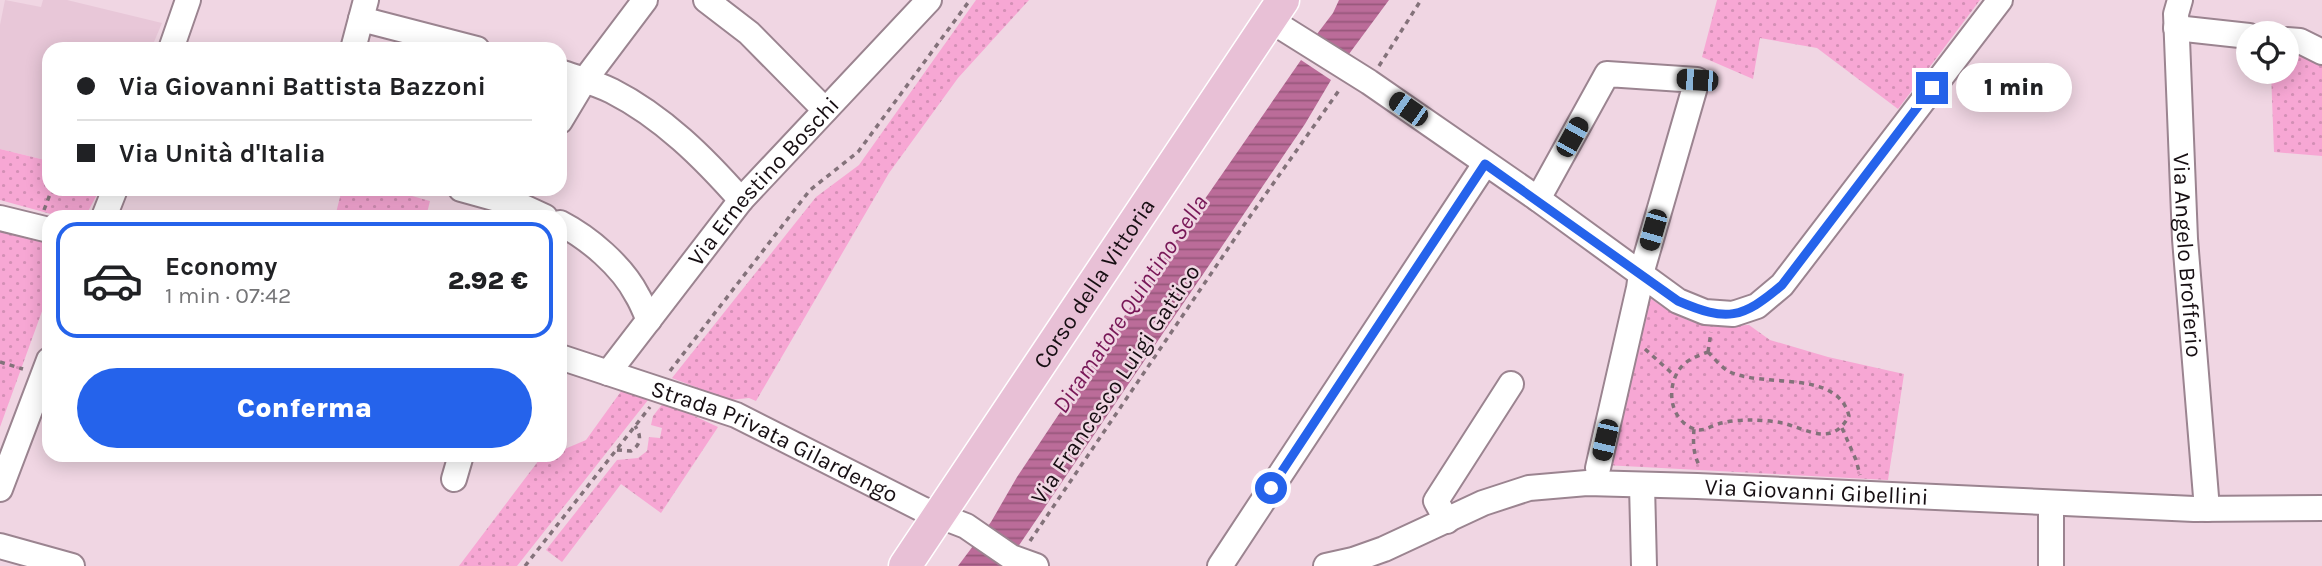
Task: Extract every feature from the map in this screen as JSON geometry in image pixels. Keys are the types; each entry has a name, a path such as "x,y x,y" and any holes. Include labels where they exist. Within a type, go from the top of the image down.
{"main road":[{"name":"Corso della Vittoria","path":"905,566 1276,10"}],"street":[{"path":"173,42 188,0"},
{"path":"567,109 584,81 645,0"},
{"path":"706,0 749,33 825,110"},
{"path":"1276,10 1304,42 1538,199 1678,301 1705,312 1733,314 1757,306 1782,285 2000,0"},
{"name":"Via Angelo Brofferio","path":"2180,0 2176,13 2176,28 2185,239 2207,509"},
{"name":"Via Ernestino Boschi","path":"608,373 741,201 825,110 914,5"},
{"path":"355,42 364,9 457,42"},
{"path":"2176,28 2236,35"},
{"path":"2299,41 2322,52"},
{"path":"1538,199 1607,74 1697,80 1640,274 1628,340 1598,468"},
{"path":"567,75 611,91 664,125 707,161 741,201"},
{"path":"1220,566 1485,164"},
{"path":"489,196 521,204"},
{"path":"0,218 42,221"},
{"path":"567,228 599,250 626,278 649,320"},
{"name":"Strada Privata Gilardengo","path":"567,360 736,415 922,509 939,515"},
{"path":"0,489 42,378"},
{"path":"1447,521 1436,501 1511,384"},
{"path":"454,479 459,462"},
{"name":"Via Giovanni Gibellini","path":"1326,566 1384,549 1483,503 1529,488 1587,483 2207,509 2322,508"},
{"path":"1642,485 1644,564"},
{"path":"2051,503 2052,566"},
{"path":"939,515 966,526 1021,561"},
{"path":"0,546 72,566"}],"path":[{"path":"667,375 810,190 858,152 970,0"},
{"name":"Via Francesco Luigi Gattico","path":"1021,561 1246,222 1355,75 1421,0"},
{"path":"1709,352 1712,323"},
{"path":"1628,340 1656,356 1675,376"},
{"path":"1709,352 1728,371 1749,377 1816,385 1846,403 1849,416 1842,428 1825,435 1781,423 1752,420 1718,424 1704,430 1694,429 1682,422 1675,411 1671,392 1675,376 1685,363 1709,352"},
{"path":"0,362 23,369"},
{"path":"525,566 650,407"},
{"path":"617,450 631,451 638,445 640,435 635,426"},
{"path":"1842,428 1856,460 1861,480"},
{"path":"1694,429 1695,457 1703,473"}],"shaded area":[{"path":"5,0 41,7 43,0 67,0 162,23 154,42 42,42 42,159 0,149 0,25"},
{"path":"976,0 1029,0 958,78 889,173 756,401 749,398 729,400 672,378 816,197 859,165"},
{"path":"1339,0 1389,0 1349,54 1317,34"},
{"path":"1717,0 1980,0 1898,109 1817,48 1760,38 1753,79 1702,57"},
{"path":"2299,54 2322,65 2322,156 2274,152 2271,84 2299,84"},
{"path":"1301,60 1331,80 1305,124 1005,566 958,566 991,522 1017,477 1135,300"},
{"path":"0,149 42,159 42,196 96,196 89,210 42,212 0,200"},
{"path":"340,196 412,196 430,201 428,210 337,210"},
{"path":"0,229 42,241 42,311 0,427"},
{"path":"1645,294 1671,312 1694,322 1718,326 1749,325 1770,340 1828,357 1904,374 1888,480 1604,465"},
{"path":"622,390 648,400 517,566 459,566 537,462 567,462 567,448 586,440"},
{"path":"664,402 718,427 661,513 621,484 562,562 546,550 617,460 638,458 647,451 649,437 660,438 662,428 651,425 653,416"}],"route":[{"path":"1271,488 1485,164 1538,199 1678,301 1705,312 1733,314 1757,306 1782,285 1932,88"}],"water label":[{"name":"Diramatore Quintino Sella","path":"1130,304"}]}
